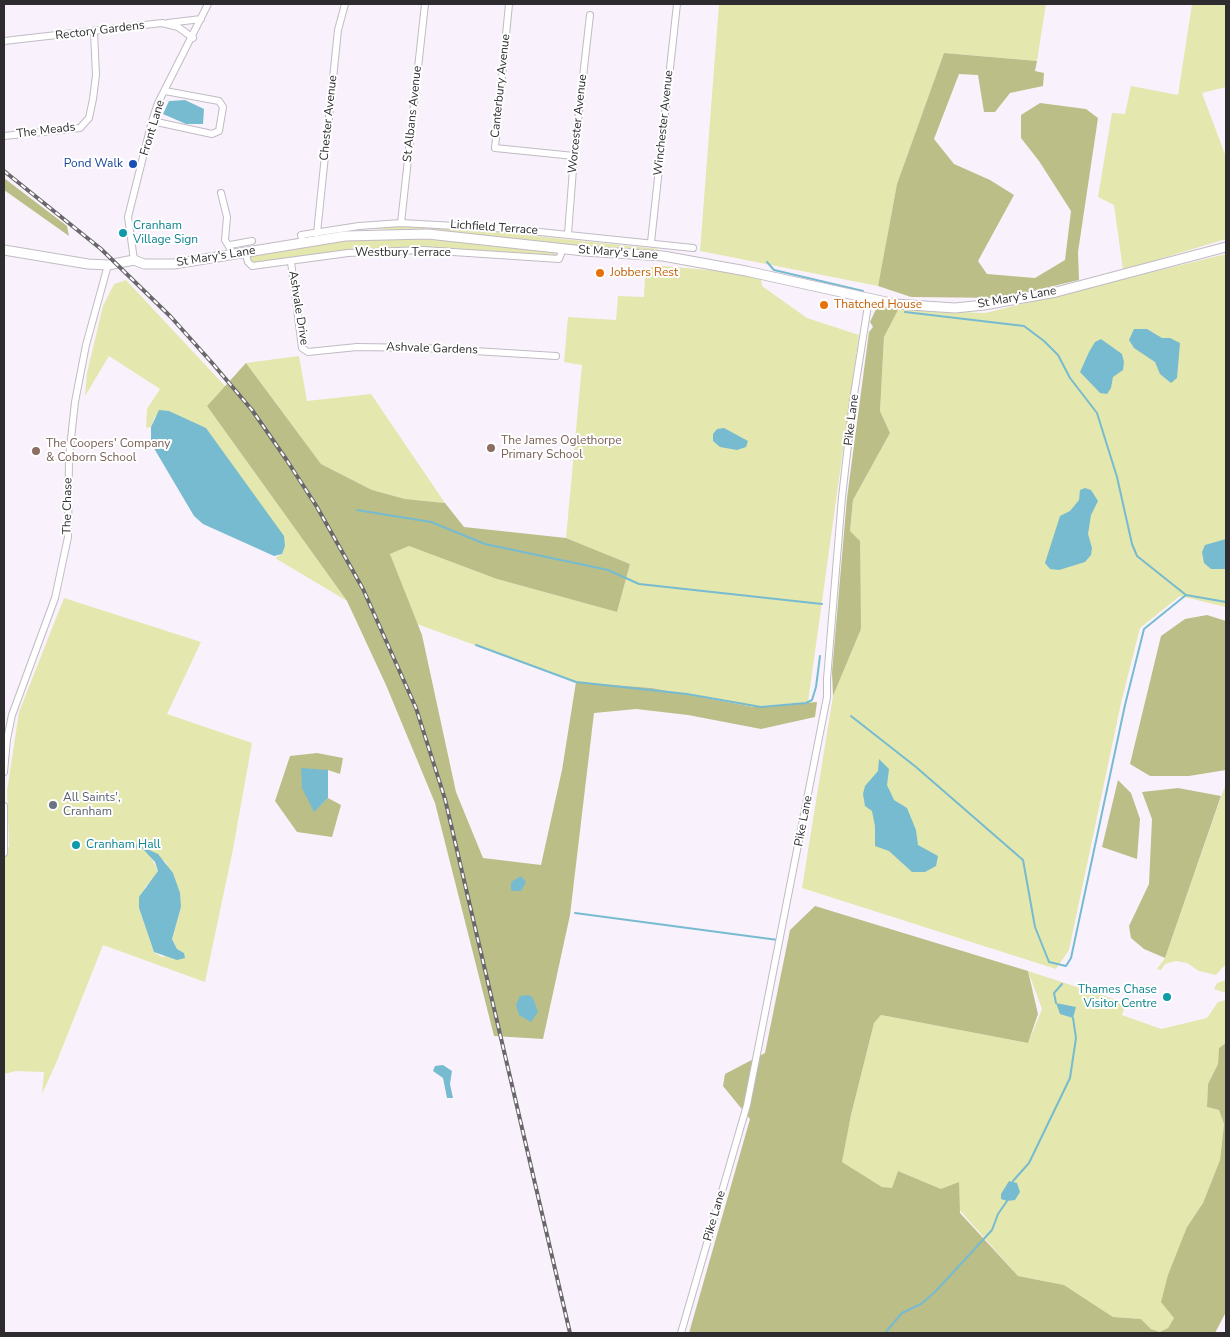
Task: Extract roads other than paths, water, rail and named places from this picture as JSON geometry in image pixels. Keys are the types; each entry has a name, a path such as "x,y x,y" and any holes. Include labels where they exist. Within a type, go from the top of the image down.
{"main road":[{"name":"St Mary's Lane","path":"4,250 88,264 108,265 134,260 144,264 174,264 354,235 414,234 501,241 563,249 662,256 746,271 869,299 926,307 984,305 1056,292 1226,247"}],"street":[{"name":"Front Lane","path":"134,260 128,217 152,121 165,90 193,38 208,4"},
{"name":"Chester Avenue","path":"317,233 338,30 345,4"},
{"name":"St Albans Avenue","path":"401,223 425,4"},
{"name":"Canterbury Avenue","path":"509,4 495,148 574,156"},
{"name":"Winchester Avenue","path":"651,242 677,4"},
{"name":"Worcester Avenue","path":"568,234 574,156 590,15"},
{"path":"162,23 201,19"},
{"name":"Rectory Gardens","path":"4,41 162,23 178,27 193,38"},
{"name":"The Meads","path":"4,136 71,130 80,128 89,118 96,75 94,32"},
{"path":"152,121 212,134 219,131 224,107 219,101 165,90"},
{"path":"221,193 227,217 225,240 230,245 234,255"},
{"name":"Lichfield Terrace","path":"303,242 301,235 359,226 401,223 511,228 693,248"},
{"path":"230,245 252,241"},
{"path":"662,256 663,244"},
{"name":"Westbury Terrace","path":"245,252 248,262 252,266 348,253 422,250 559,259 563,249"},
{"name":"Ashvale Drive","path":"291,262 302,348 308,352"},
{"name":"The Chase","path":"4,772 7,739 12,714 55,598 68,537 69,458 75,402 86,345 108,265"},
{"name":"Pike Lane","path":"681,1333 747,1105 827,697 842,496 869,299"},
{"name":"Ashvale Gardens","path":"308,352 357,347 425,348 556,356"},
{"path":"4,806 4,852"}],"water":[{"path":"185,100 204,109 203,124 186,124 163,114 169,101"},
{"path":"1134,329 1147,329 1162,338 1170,338 1180,343 1177,378 1171,383 1160,374 1155,362 1134,348 1129,340"},
{"path":"1101,339 1122,354 1124,362 1123,370 1113,377 1111,388 1107,394 1100,393 1080,372 1095,342"},
{"path":"159,410 169,411 206,428 284,536 285,546 282,554 274,556 203,524 194,516 151,440 151,427"},
{"path":"724,428 748,441 746,447 737,450 720,447 713,441 713,434 717,429"},
{"path":"1085,488 1091,490 1098,501 1091,515 1088,534 1092,548 1091,555 1085,562 1059,570 1050,569 1045,563 1060,516 1070,511 1079,500 1080,490"},
{"path":"1226,539 1226,569 1211,569 1204,563 1202,552 1205,545"},
{"path":"879,759 889,769 887,785 894,800 907,808 916,830 918,845 938,856 936,866 925,872 912,872 889,851 875,846 875,826 872,811 865,806 863,794 865,786 878,771"},
{"path":"301,768 328,770 328,798 314,812 302,788"},
{"path":"134,843 158,854 173,873 180,893 181,907 172,939 177,949 184,953 185,958 177,960 154,952 139,908 139,897 158,871 155,862 143,849 132,848"},
{"path":"521,876 526,882 521,891 511,891 511,882"},
{"path":"529,995 533,998 538,1012 531,1022 519,1015 516,1005 520,996"},
{"path":"1056,1003 1076,1007 1073,1018 1060,1014"},
{"path":"443,1065 452,1071 450,1084 453,1098 447,1098 443,1078 433,1071 435,1066"},
{"path":"1009,1181 1017,1183 1020,1192 1015,1200 1007,1201 1001,1199 1001,1194"}],"waterway":[{"path":"767,262 774,270 863,291"},
{"path":"905,312 1024,326 1044,341 1058,355 1070,378 1097,413 1117,477 1132,544 1137,556 1186,595 1226,602"},
{"path":"357,510 431,522 485,544 608,570 639,584 822,604"},
{"path":"851,716 916,767 1023,860 1035,927 1049,962 1066,966 1071,958 1125,705 1144,629 1186,595"},
{"path":"476,645 576,682 687,694 761,707 806,703 812,700 816,687 820,656"},
{"path":"575,913 778,940"},
{"path":"1056,1003 1054,993 1062,984"},
{"path":"1013,1181 1029,1163 1070,1078 1076,1038 1073,1018"},
{"path":"885,1333 902,1313 921,1304 935,1292 992,1230 998,1214 1007,1201"}],"railway":[{"path":"4,171 101,249 171,317 213,364 252,410 286,459 317,507 363,589 416,708 445,799 570,1333"}],"place":[{"name":"Pond Walk","path":"133,164"},
{"name":"Cranham Village Sign","path":"123,233"},
{"name":"Jobbers Rest","path":"600,273"},
{"name":"Thatched House","path":"824,305"},
{"name":"The James Oglethorpe Primary School","path":"491,448"},
{"name":"The Coopers' Company & Coborn School","path":"36,451"},
{"name":"All Saints', Cranham","path":"53,805"},
{"name":"Cranham Hall","path":"76,845"},
{"name":"Thames Chase Visitor Centre","path":"1167,997"}]}
